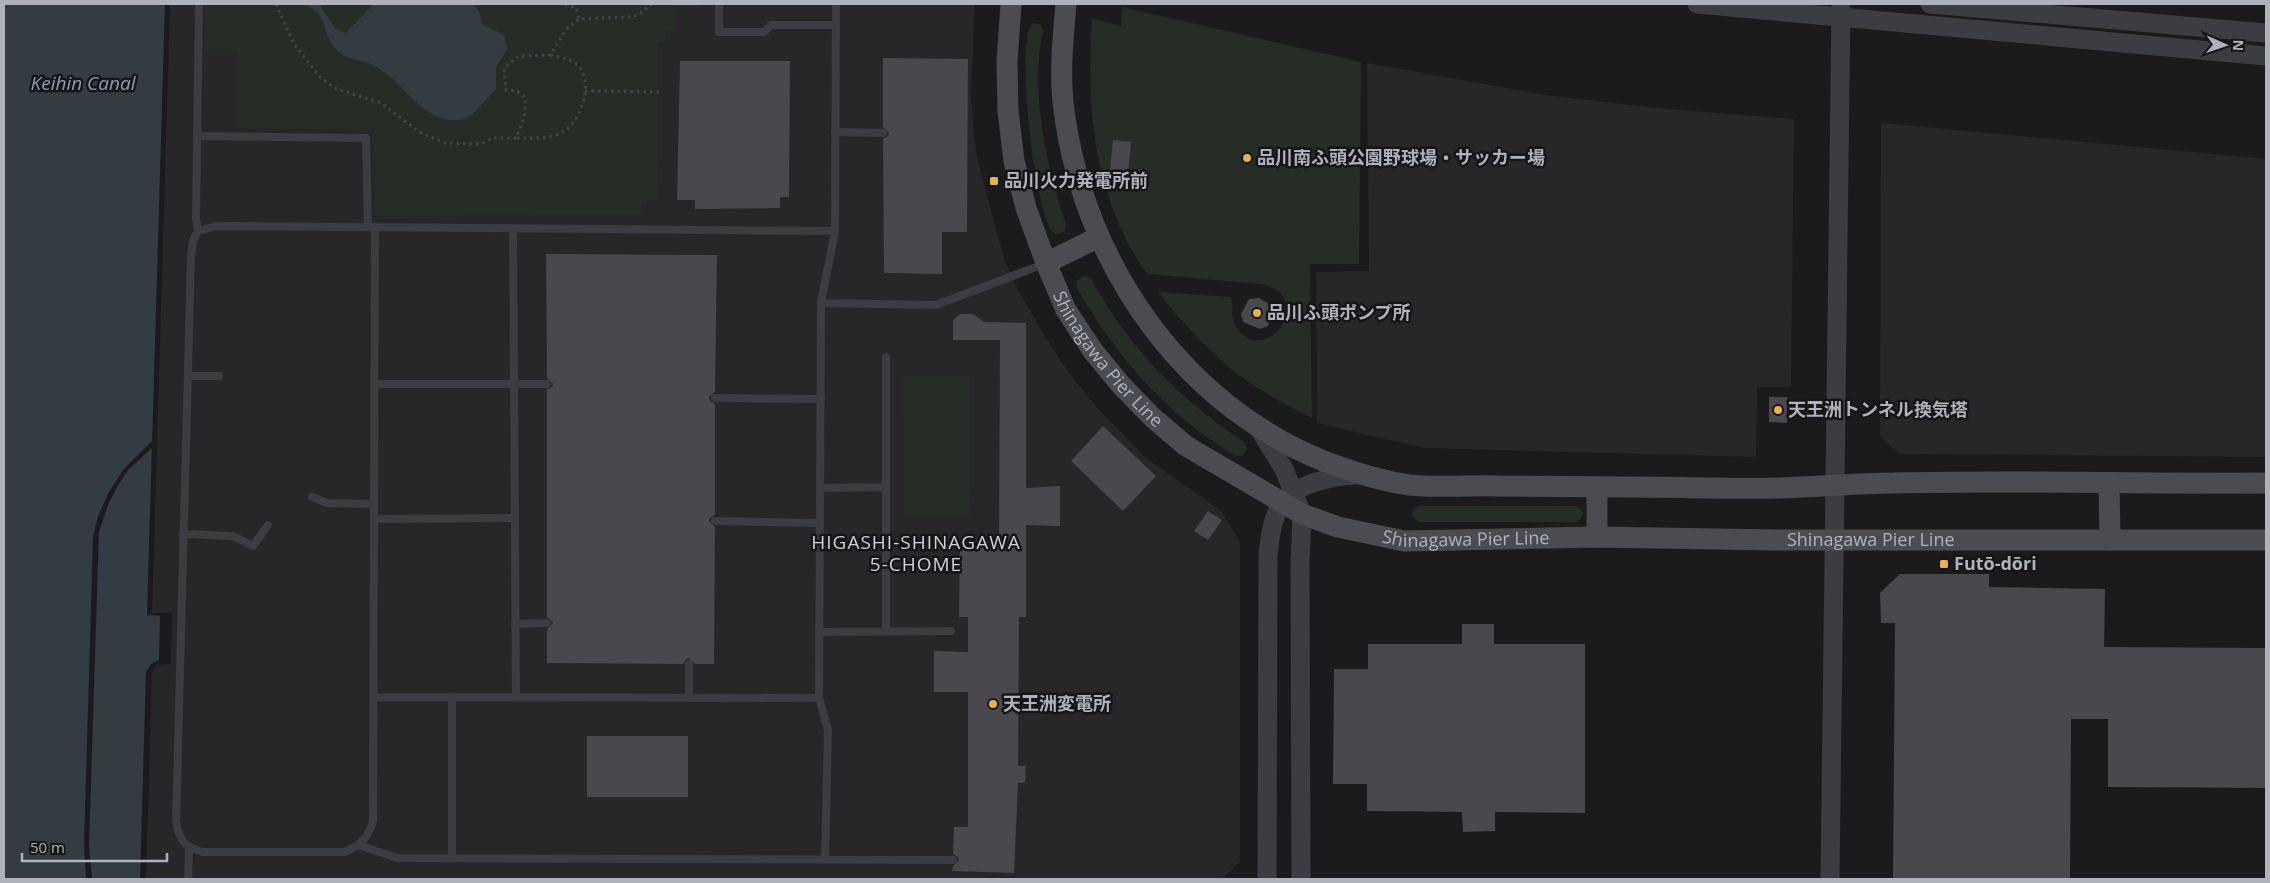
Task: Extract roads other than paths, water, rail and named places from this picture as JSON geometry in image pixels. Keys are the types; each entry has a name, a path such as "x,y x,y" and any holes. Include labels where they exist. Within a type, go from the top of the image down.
{"main road":[{"name":"Shinagawa Pier Line","path":"1011,4 1008,111 1014,161 1026,208 1066,310 1093,351 1121,385 1152,417 1186,446 1288,498 1302,514 1338,528 1404,541 1597,537 1834,540 2266,540"},
{"path":"1066,4 1062,53 1063,107 1071,152 1083,196 1099,237 1133,300 1163,343 1210,390 1258,427 1287,444 1342,468 1408,484 1777,488 1894,483 2266,483"},
{"path":"1046,263 1099,237"},
{"path":"2109,484 2110,540"},
{"path":"1597,487 1597,537"}],"street":[{"path":"1697,4 1840,10 2266,56"},
{"path":"1930,4 2266,33"},
{"path":"1830,879 1840,10"},
{"path":"1258,427 1284,469 1288,498"},
{"path":"1267,879 1268,555 1271,531 1288,498 1324,479 1347,474 1373,476"},
{"path":"1301,879 1300,565 1302,514"}],"lane":[{"path":"198,136 366,138 371,227 375,384 373,821 370,834 358,845 345,852 203,852 189,848 181,841 176,821 191,257 193,240 198,230 196,217 200,4"},
{"path":"719,4 719,32 764,32 771,25 836,25"},
{"path":"825,860 828,730 819,698 822,303 835,231 836,4"},
{"path":"835,132 883,133"},
{"path":"198,230 216,226 835,231"},
{"path":"513,229 516,697"},
{"path":"822,303 936,305 1046,263"},
{"path":"886,356 886,631"},
{"path":"188,376 219,376"},
{"path":"375,384 547,384"},
{"path":"715,398 821,399"},
{"path":"820,488 886,487"},
{"path":"312,497 328,503 374,504"},
{"path":"374,519 514,518"},
{"path":"715,521 820,523"},
{"path":"184,534 233,536 253,546 268,525"},
{"path":"515,624 547,623"},
{"path":"819,632 951,631"},
{"path":"689,664 689,698"},
{"path":"374,697 819,698"},
{"path":"452,697 452,858"},
{"path":"358,845 398,858 953,860"},
{"path":"188,879 189,848"}],"water":[{"name":"Keihin Canal","path":"4,4 165,4 147,615 160,616 159,660 151,664 146,672 140,879 4,879"},
{"path":"306,4 319,4 335,28 346,33 373,4 473,4 479,11 482,24 504,35 507,50 496,67 496,89 474,112 464,119 446,119 435,116 414,101 377,67 339,52 331,43 320,16"}],"place":[{"name":"品川南ふ頭公園野球場・サッカー場","path":"1247,158"},
{"name":"品川火力発電所前","path":"994,181"},
{"name":"品川ふ頭ポンプ所","path":"1257,313"},
{"name":"天王洲トンネル換気塔","path":"1778,410"},
{"name":"Futō-dōri","path":"1944,564"},
{"name":"天王洲変電所","path":"993,704"}],"district":[{"name":"HIGASHI-SHINAGAWA 5-CHOME","path":"916,553"}]}
